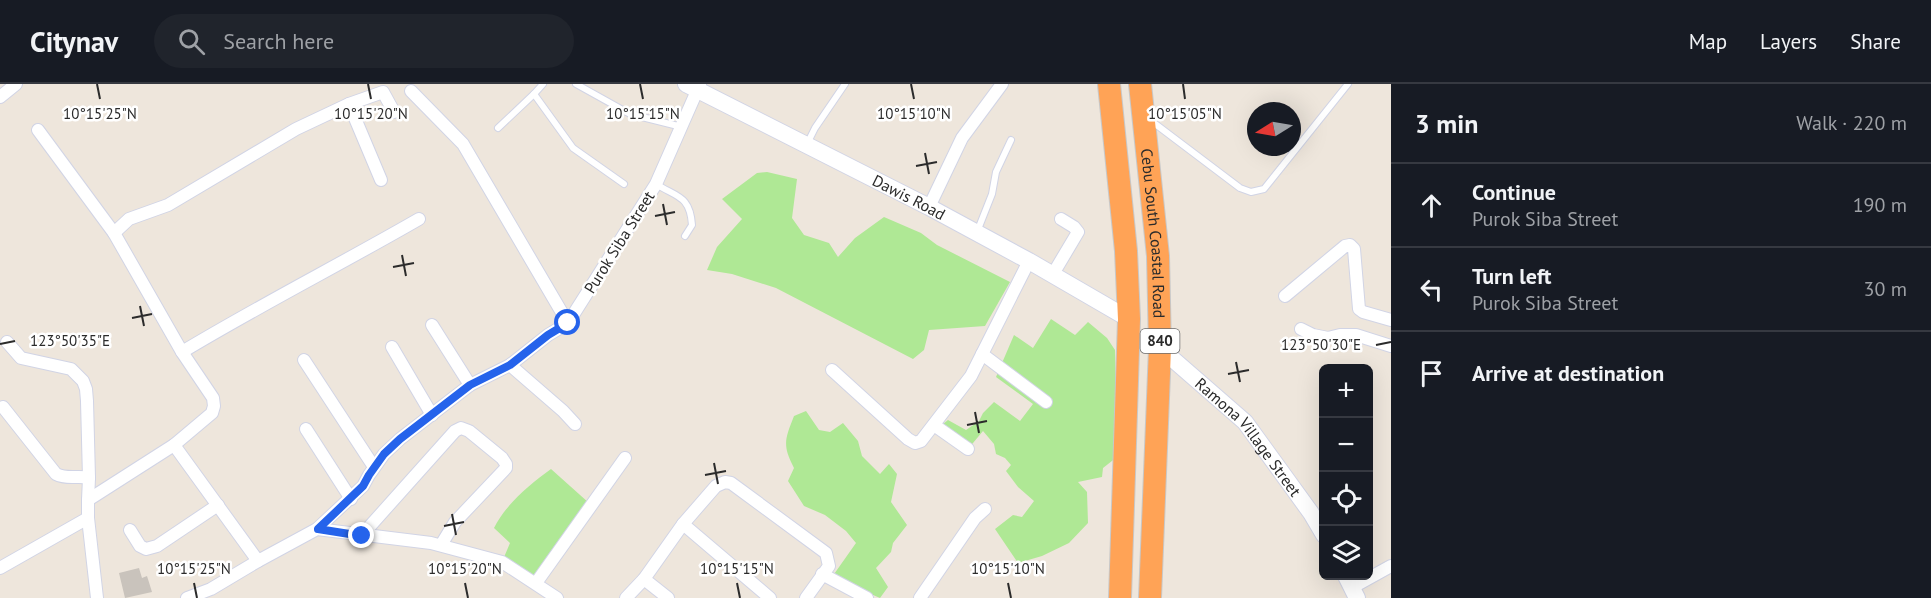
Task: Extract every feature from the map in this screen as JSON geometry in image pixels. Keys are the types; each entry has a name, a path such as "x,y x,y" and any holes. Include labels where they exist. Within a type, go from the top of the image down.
{"highway":[{"name":"Cebu South Coastal Road","path":"1109,84 1126,252 1129,319 1120,598"},
{"name":"Cebu South Coastal Road","path":"1140,84 1158,256 1160,348 1150,598"}],"street":[{"path":"0,98 16,84"},
{"path":"929,207 962,138 1002,84"},
{"name":"Purok Siba Street","path":"187,598 211,589 318,529 363,486 384,454 400,439 470,385 510,365 548,335 568,323 656,184 682,127 695,86"},
{"name":"Dawis Road","path":"695,86 976,232 1129,319"},
{"path":"411,91 463,144 568,323"},
{"path":"114,233 129,219 168,205 296,129 349,104 383,92 394,111"},
{"path":"349,104 381,180"},
{"path":"38,130 114,233 182,352 213,398 212,412 174,445 87,500"},
{"path":"182,352 222,327 265,306 419,219"},
{"path":"1053,274 1078,232 1074,226 1061,219"},
{"path":"1285,296 1345,246 1350,245 1354,249 1359,309 1391,320"},
{"path":"832,370 908,439 915,443 921,441 971,376 1029,261"},
{"path":"432,325 470,385"},
{"path":"1301,329 1313,335 1328,338 1356,335 1391,345"},
{"path":"7,342 21,358 71,369 86,389 89,478 87,500 97,598"},
{"path":"392,347 432,415"},
{"name":"Ramona Village Street","path":"1160,348 1245,422 1311,513 1319,528"},
{"path":"982,354 1046,402"},
{"path":"304,360 374,467"},
{"path":"510,365 575,424"},
{"path":"3,407 56,474 64,478 82,476 89,478"},
{"path":"934,425 968,449"},
{"path":"362,536 455,431 461,428 469,431 502,458 506,468 455,522 441,545"},
{"path":"306,429 351,499"},
{"path":"174,445 258,561"},
{"path":"536,584 625,458"},
{"path":"626,598 644,579 682,524 716,486 725,482 731,483 823,550 828,558 829,566 806,598"},
{"path":"130,530 140,546 146,549 157,546 218,505"},
{"path":"920,598 975,518 985,509"},
{"path":"0,568 88,518"},
{"path":"682,524 770,598"},
{"path":"318,529 441,545 504,563 557,598"},
{"path":"1352,587 1391,566"},
{"path":"822,574 867,598"},
{"path":"644,579 668,598"}],"lane":[{"path":"498,128 543,84"},
{"path":"576,84 630,114 682,127"},
{"path":"807,145 815,128 845,84"},
{"path":"1143,114 1240,188 1256,192 1264,189 1348,84"},
{"path":"534,94 573,148 624,184"},
{"path":"976,232 992,194 996,172 1011,140"},
{"path":"656,184 681,197 690,208 692,225 685,236"}],"green space":[{"path":"767,172 797,179 792,218 804,235 829,243 838,257 855,238 884,217 921,233 937,245 1010,282 985,326 929,330 924,350 913,359 776,288 732,274 707,270 717,247 742,219 722,199 757,173"},
{"path":"1051,319 1075,335 1088,322 1107,338 1115,350 1117,457 1103,468 1102,477 1078,482 1087,492 1088,523 1069,543 1042,556 1018,563 995,529 1013,515 1022,517 1034,501 1018,487 1006,471 1011,465 1005,458 996,454 994,444 983,431 968,449 943,424 948,420 966,430 979,421 983,413 994,402 1020,421 1033,404 996,377 1014,335 1033,348"},
{"path":"806,411 819,430 830,432 843,423 858,441 862,456 880,474 889,464 897,474 891,502 907,525 893,543 891,552 876,568 888,587 880,598 832,577 856,543 846,531 825,515 804,506 788,481 794,468 786,448 787,436 794,416"},
{"path":"551,469 589,503 535,580 502,562 510,543 494,528 519,496"}],"building":[{"path":"139,568 142,578 147,576 152,592 125,598 119,573"}],"route":[{"path":"362,536 318,529 353,497 384,454 400,439 470,385 510,365 548,335 568,323"}]}
